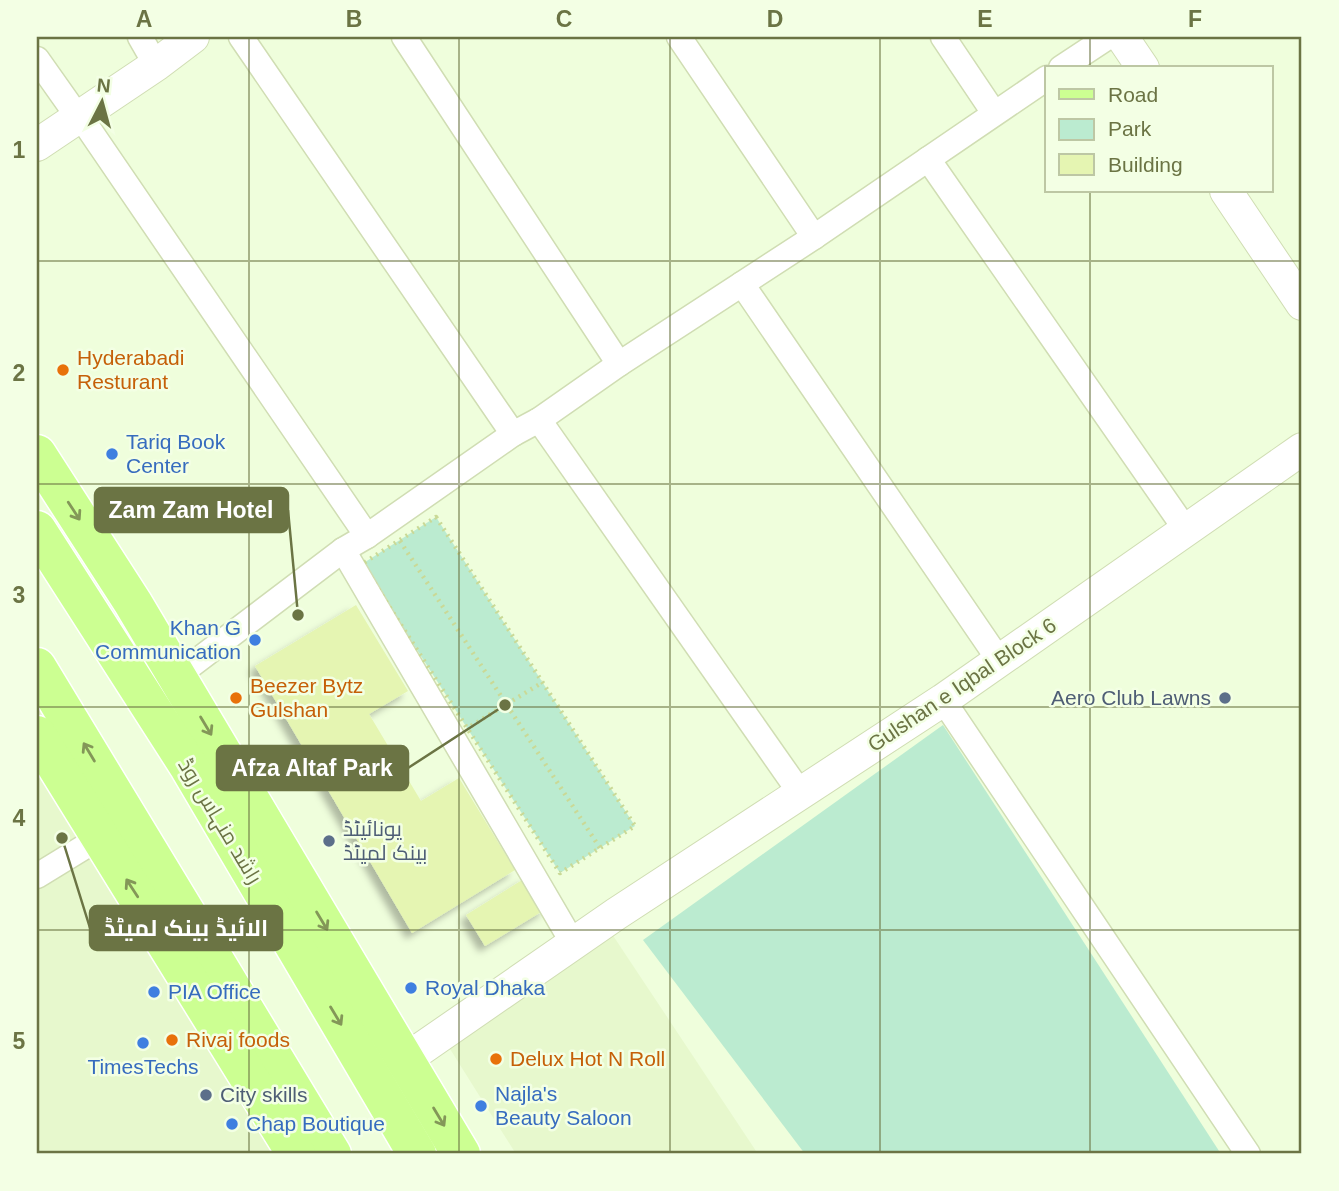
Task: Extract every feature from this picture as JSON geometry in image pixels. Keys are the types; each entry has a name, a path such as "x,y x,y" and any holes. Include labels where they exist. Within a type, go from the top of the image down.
{"main road":[{"path":"37,454 133,603 461,1154"},
{"name":"راشد منہاس روڈ","path":"37,530 189,767 417,1154"},
{"path":"37,667 332,1154"},
{"path":"37,735 296,1154"}],"street":[{"path":"140,37 156,65"},
{"path":"37,145 193,37"},
{"path":"241,37 513,433"},
{"path":"404,37 619,364"},
{"path":"679,37 814,237"},
{"path":"943,37 994,113"},
{"path":"1064,66 1108,37"},
{"path":"1122,37 1142,66"},
{"path":"37,59 367,536"},
{"path":"177,676 342,550 367,536 513,433 539,420 619,364 814,237 1045,79"},
{"path":"928,159 1186,530"},
{"path":"1227,192 1302,304"},
{"path":"742,284 999,660"},
{"path":"539,420 800,794"},
{"name":"Gulshan e Iqbal Block 6","path":"405,1060 616,914 943,700 1302,449"},
{"path":"342,550 574,945"},
{"path":"943,700 1248,1154"},
{"path":"37,876 99,838"}],"path":[{"path":"436,517 635,826 560,873 362,564 399,540 436,517"},
{"path":"399,540 600,848"},
{"path":"467,728 543,682"}],"shaded area":[{"path":"37,690 310,1154 37,1154"},
{"path":"608,928 758,1154 516,1154 445,1041"}],"green space":[{"path":"436,517 635,826 560,873 362,564"},
{"path":"943,725 1221,1154 805,1154 643,940"}],"building":[{"path":"356,605 408,691 369,714 421,801 459,778 515,870 412,933 255,666"},
{"path":"527,877 546,909 485,946 466,915"}],"place":[{"name":"Hyderabadi Resturant","path":"63,370"},
{"name":"Tariq Book Center","path":"112,454"},
{"name":"Zam Zam Hotel","path":"298,615"},
{"name":"Khan G Communication","path":"255,640"},
{"name":"Beezer Bytz Gulshan","path":"236,698"},
{"name":"Aero Club Lawns","path":"1225,698"},
{"name":"Afza Altaf Park","path":"505,705"},
{"name":"الائیڈ بینک لمیٹڈ","path":"62,838"},
{"name":"یونائیٹڈ بینک لمیٹڈ","path":"329,841"},
{"name":"Royal Dhaka","path":"411,988"},
{"name":"PIA Office","path":"154,992"},
{"name":"Rivaj foods","path":"172,1040"},
{"name":"TimesTechs","path":"143,1043"},
{"name":"Delux Hot N Roll","path":"496,1059"},
{"name":"City skills","path":"206,1095"},
{"name":"Najla's Beauty Saloon","path":"481,1106"},
{"name":"Chap Boutique","path":"232,1124"}]}
